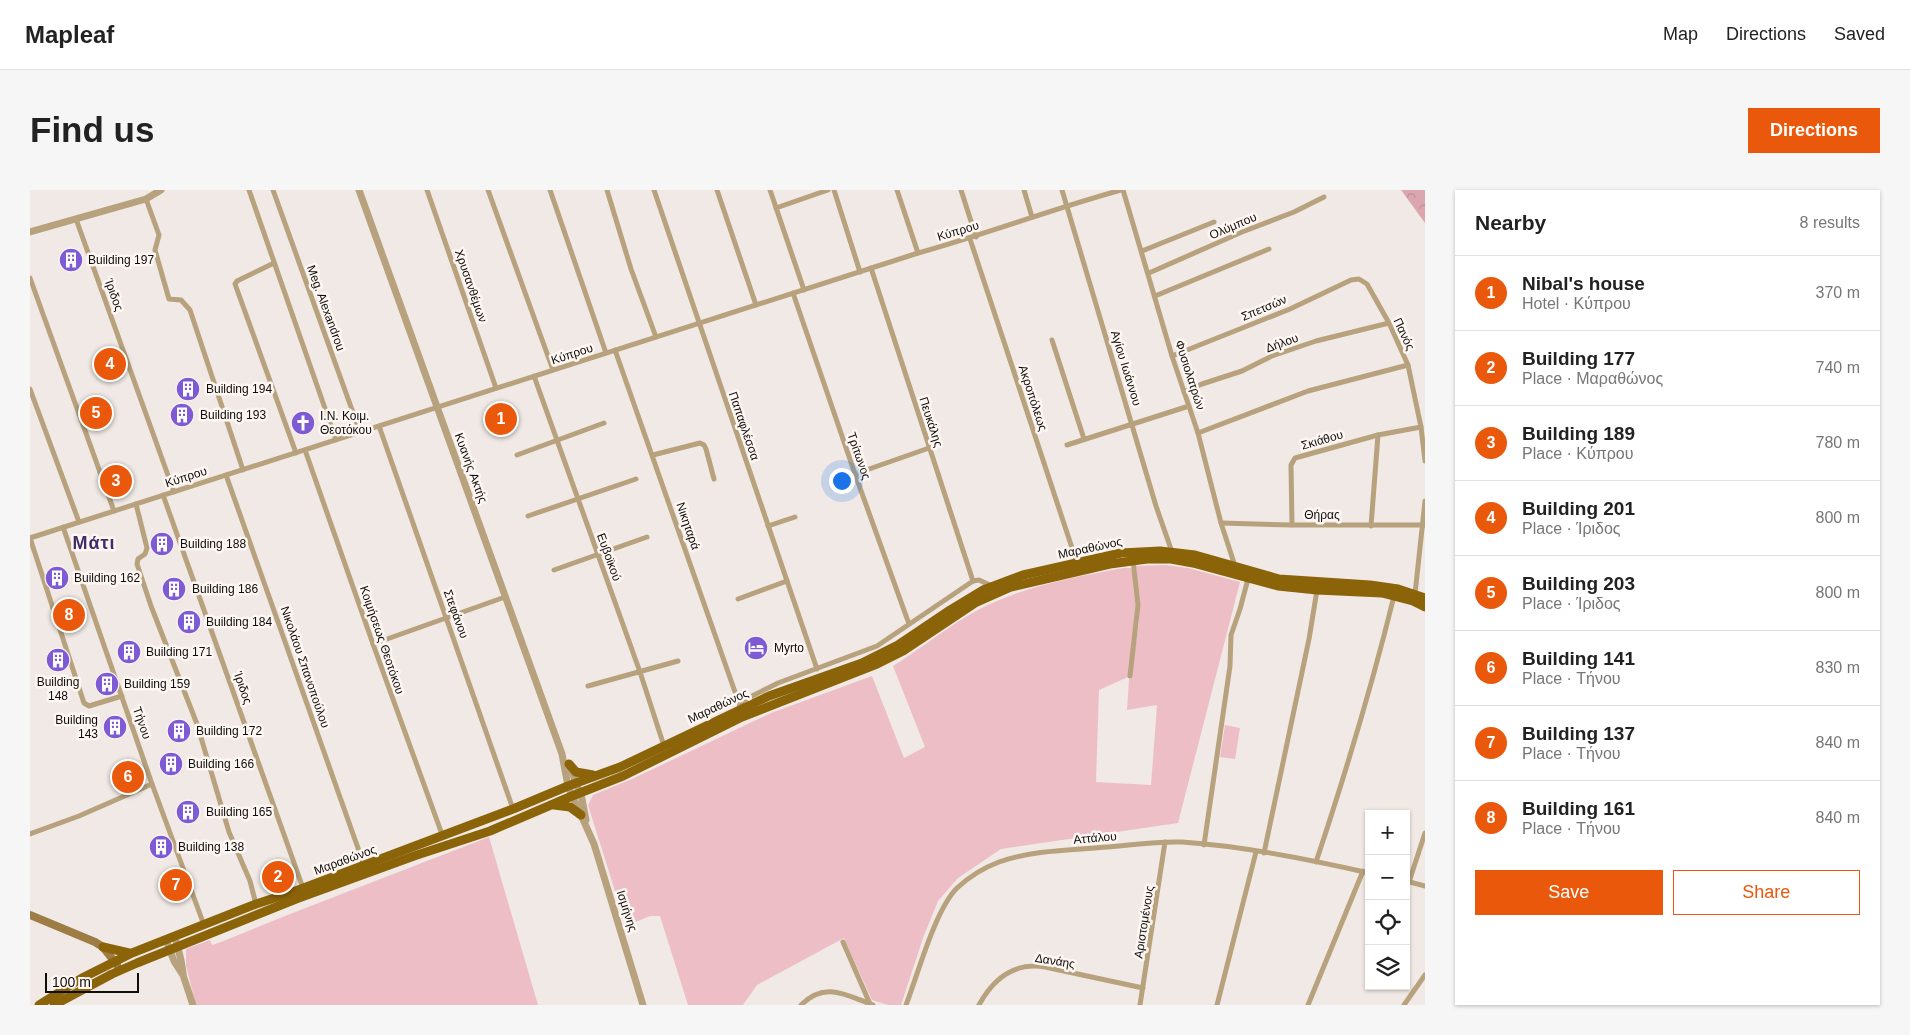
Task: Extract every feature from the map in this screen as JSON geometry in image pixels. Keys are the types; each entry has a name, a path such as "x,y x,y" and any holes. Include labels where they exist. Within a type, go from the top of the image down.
{"main road":[{"name":"Μαραθώνος","path":"39,1005 69,985 115,960 256,904 443,837 600,774 769,696 874,658 992,586 1023,575 1133,551 1172,552 1195,556 1279,578 1370,584 1425,598"},
{"name":"Μαραθώνος","path":"59,1004 120,970 296,899 414,856 490,831 623,776 742,717 877,664 903,651 955,615 992,594 1025,583 1133,560 1180,560 1293,588 1367,592 1394,596 1425,607"},
{"path":"569,764 579,774 600,774"},
{"path":"551,805 570,807 581,815"},
{"path":"30,915 103,947 126,954 132,953"},
{"path":"103,947 115,960 120,970"}],"street":[{"path":"30,232 146,199 161,190"},
{"path":"249,190 336,440"},
{"name":"Meg. Alexandrou","path":"273,190 360,432"},
{"name":"Κυανής Ακτής","path":"359,190 572,784"},
{"name":"Χρυσανθέμων","path":"427,190 496,388"},
{"path":"488,190 553,370"},
{"path":"550,190 606,353"},
{"path":"607,190 631,269 656,337"},
{"name":"Παπαφλέσσα","path":"654,190 817,669"},
{"path":"717,190 756,305"},
{"path":"770,190 804,290"},
{"path":"776,208 828,190"},
{"path":"834,190 860,272"},
{"path":"897,190 918,253"},
{"path":"961,190 976,237"},
{"path":"1024,190 1032,217"},
{"name":"Αγίου Ιωάννου","path":"1062,190 1156,506 1172,552"},
{"name":"Κύπρου","path":"30,538 918,253 970,239 1066,206 1122,190"},
{"name":"Φυσιολατρών","path":"1122,190 1149,273 1172,356 1198,433 1221,523 1235,566"},
{"name":"Ολύμπου","path":"1149,273 1242,232 1294,212 1324,197"},
{"path":"146,199 159,235 155,250 169,299 181,300 190,310 243,470"},
{"name":"Ίριδος","path":"76,219 174,492"},
{"path":"1142,250 1214,222"},
{"name":"Ακροπόλεως","path":"970,239 1077,562"},
{"path":"1155,296 1269,249"},
{"path":"274,263 237,281 235,284 296,453"},
{"name":"Πευκάλης","path":"871,268 973,581"},
{"path":"30,278 114,511"},
{"name":"Σπετσών","path":"1172,356 1290,309 1351,280 1362,280"},
{"name":"Πανός","path":"1362,280 1367,284 1389,322 1408,365 1421,427 1425,461"},
{"name":"Τρίτωνος","path":"793,293 909,624"},
{"name":"Δήλου","path":"1184,392 1242,371 1272,356 1389,322"},
{"path":"1052,340 1084,439"},
{"name":"Νικηταρά","path":"615,350 741,709"},
{"path":"1198,433 1308,391 1408,365"},
{"name":"Ευβοϊκού","path":"534,376 640,672 664,746"},
{"path":"30,389 79,522"},
{"path":"1067,445 1189,406"},
{"path":"517,455 604,423"},
{"name":"Στεφάνου","path":"379,426 513,809"},
{"name":"Σκιάθου","path":"1292,525 1292,461 1295,458 1378,435 1421,427"},
{"path":"1371,526 1378,435"},
{"path":"653,455 700,443 706,449 714,479"},
{"path":"855,474 929,448"},
{"name":"Κοιμήσεως Θεοτόκου","path":"305,450 372,644 443,837"},
{"name":"Νικολάου Σπανοπούλου","path":"226,475 364,866"},
{"path":"528,516 636,479"},
{"name":"Ίριδος","path":"163,495 303,888"},
{"path":"1415,594 1418,554 1424,525 1425,501"},
{"path":"136,504 147,548 145,554 138,558 137,564 196,724 227,824 250,881 256,904"},
{"path":"768,526 795,517"},
{"name":"Θήρας","path":"1221,523 1371,526 1424,525"},
{"name":"Τήνου","path":"63,527 152,784 204,925"},
{"path":"554,570 598,556 647,537"},
{"path":"30,538 84,703 89,706 122,696"},
{"path":"1130,676 1138,605 1133,560"},
{"path":"1204,845 1230,666 1231,635 1248,578"},
{"path":"741,709 742,701 754,694 877,646 973,581 979,580 992,586"},
{"path":"738,599 787,581"},
{"path":"1264,853 1309,639 1317,590"},
{"path":"1316,862 1379,656 1394,596"},
{"path":"372,644 505,597"},
{"path":"588,686 678,661"},
{"name":"Κυανής Ακτής","path":"562,754 569,764 572,784"},
{"path":"30,834 79,816 152,784"},
{"path":"572,784 587,826"},
{"path":"576,794 581,815 587,826"},
{"name":"Ισμήνης","path":"587,826 643,1005"},
{"path":"1410,875 1425,832"},
{"name":"Αττάλου","path":"906,1005 946,903 958,888 979,872 1000,862 1024,856 1165,842 1264,853 1365,872"},
{"name":"Αριστομένους","path":"1140,1005 1165,842"},
{"path":"1217,1005 1256,852"},
{"path":"1308,1005 1365,874"},
{"path":"1410,882 1425,886"},
{"path":"170,938 193,1005"},
{"path":"843,942 871,1004"},
{"name":"Δανάης","path":"979,1005 989,988 1002,976 1014,970 1029,967 1045,967 1143,988"},
{"path":"1404,1005 1425,975"},
{"path":"801,1005 814,994 830,991 842,993 871,1004"}],"shaded area":[{"path":"1166,565 1188,568 1240,582 1178,823 1001,849 958,878 938,901 923,938 901,1005 888,1005 872,1000 844,938 757,985 743,1005 688,1005 660,916 650,916 626,926 588,805 593,795 632,779 771,713 872,676 904,758 925,747 893,666 957,623 997,601 1043,585 1123,568 1131,568 1133,570 1137,606 1128,677 1099,690 1096,782 1151,785 1157,705 1127,710 1129,679 1131,678 1139,621 1136,566"},
{"path":"1225,725 1240,728 1235,759 1220,757"},
{"path":"489,837 538,1005 196,1005 186,966 186,949 210,940 212,945 221,942"}],"green space":[{"path":"1401,190 1425,190 1425,223"}],"place":[{"name":"Building 197","path":"71,260"},
{"name":"Building 201","path":"110,364"},
{"name":"Building 194","path":"188,389"},
{"name":"Building 203","path":"96,413"},
{"name":"Building 193","path":"182,415"},
{"name":"Nibal's house","path":"501,419"},
{"name":"Ι.Ν. Κοιμ. Θεοτόκου","path":"303,423"},
{"name":"Building 189","path":"116,481"},
{"name":"Building 188","path":"162,544"},
{"name":"Building 162","path":"57,578"},
{"name":"Building 186","path":"174,589"},
{"name":"Building 161","path":"69,615"},
{"name":"Building 184","path":"189,622"},
{"name":"Myrto","path":"756,648"},
{"name":"Building 171","path":"129,652"},
{"name":"Building 148","path":"58,660"},
{"name":"Building 159","path":"107,684"},
{"name":"Building 143","path":"115,727"},
{"name":"Building 172","path":"179,731"},
{"name":"Building 166","path":"171,764"},
{"name":"Building 141","path":"128,777"},
{"name":"Building 165","path":"188,812"},
{"name":"Building 138","path":"161,847"},
{"name":"Building 177","path":"278,877"},
{"name":"Building 137","path":"176,885"}],"district":[{"name":"Μάτι","path":"94,543"}]}
